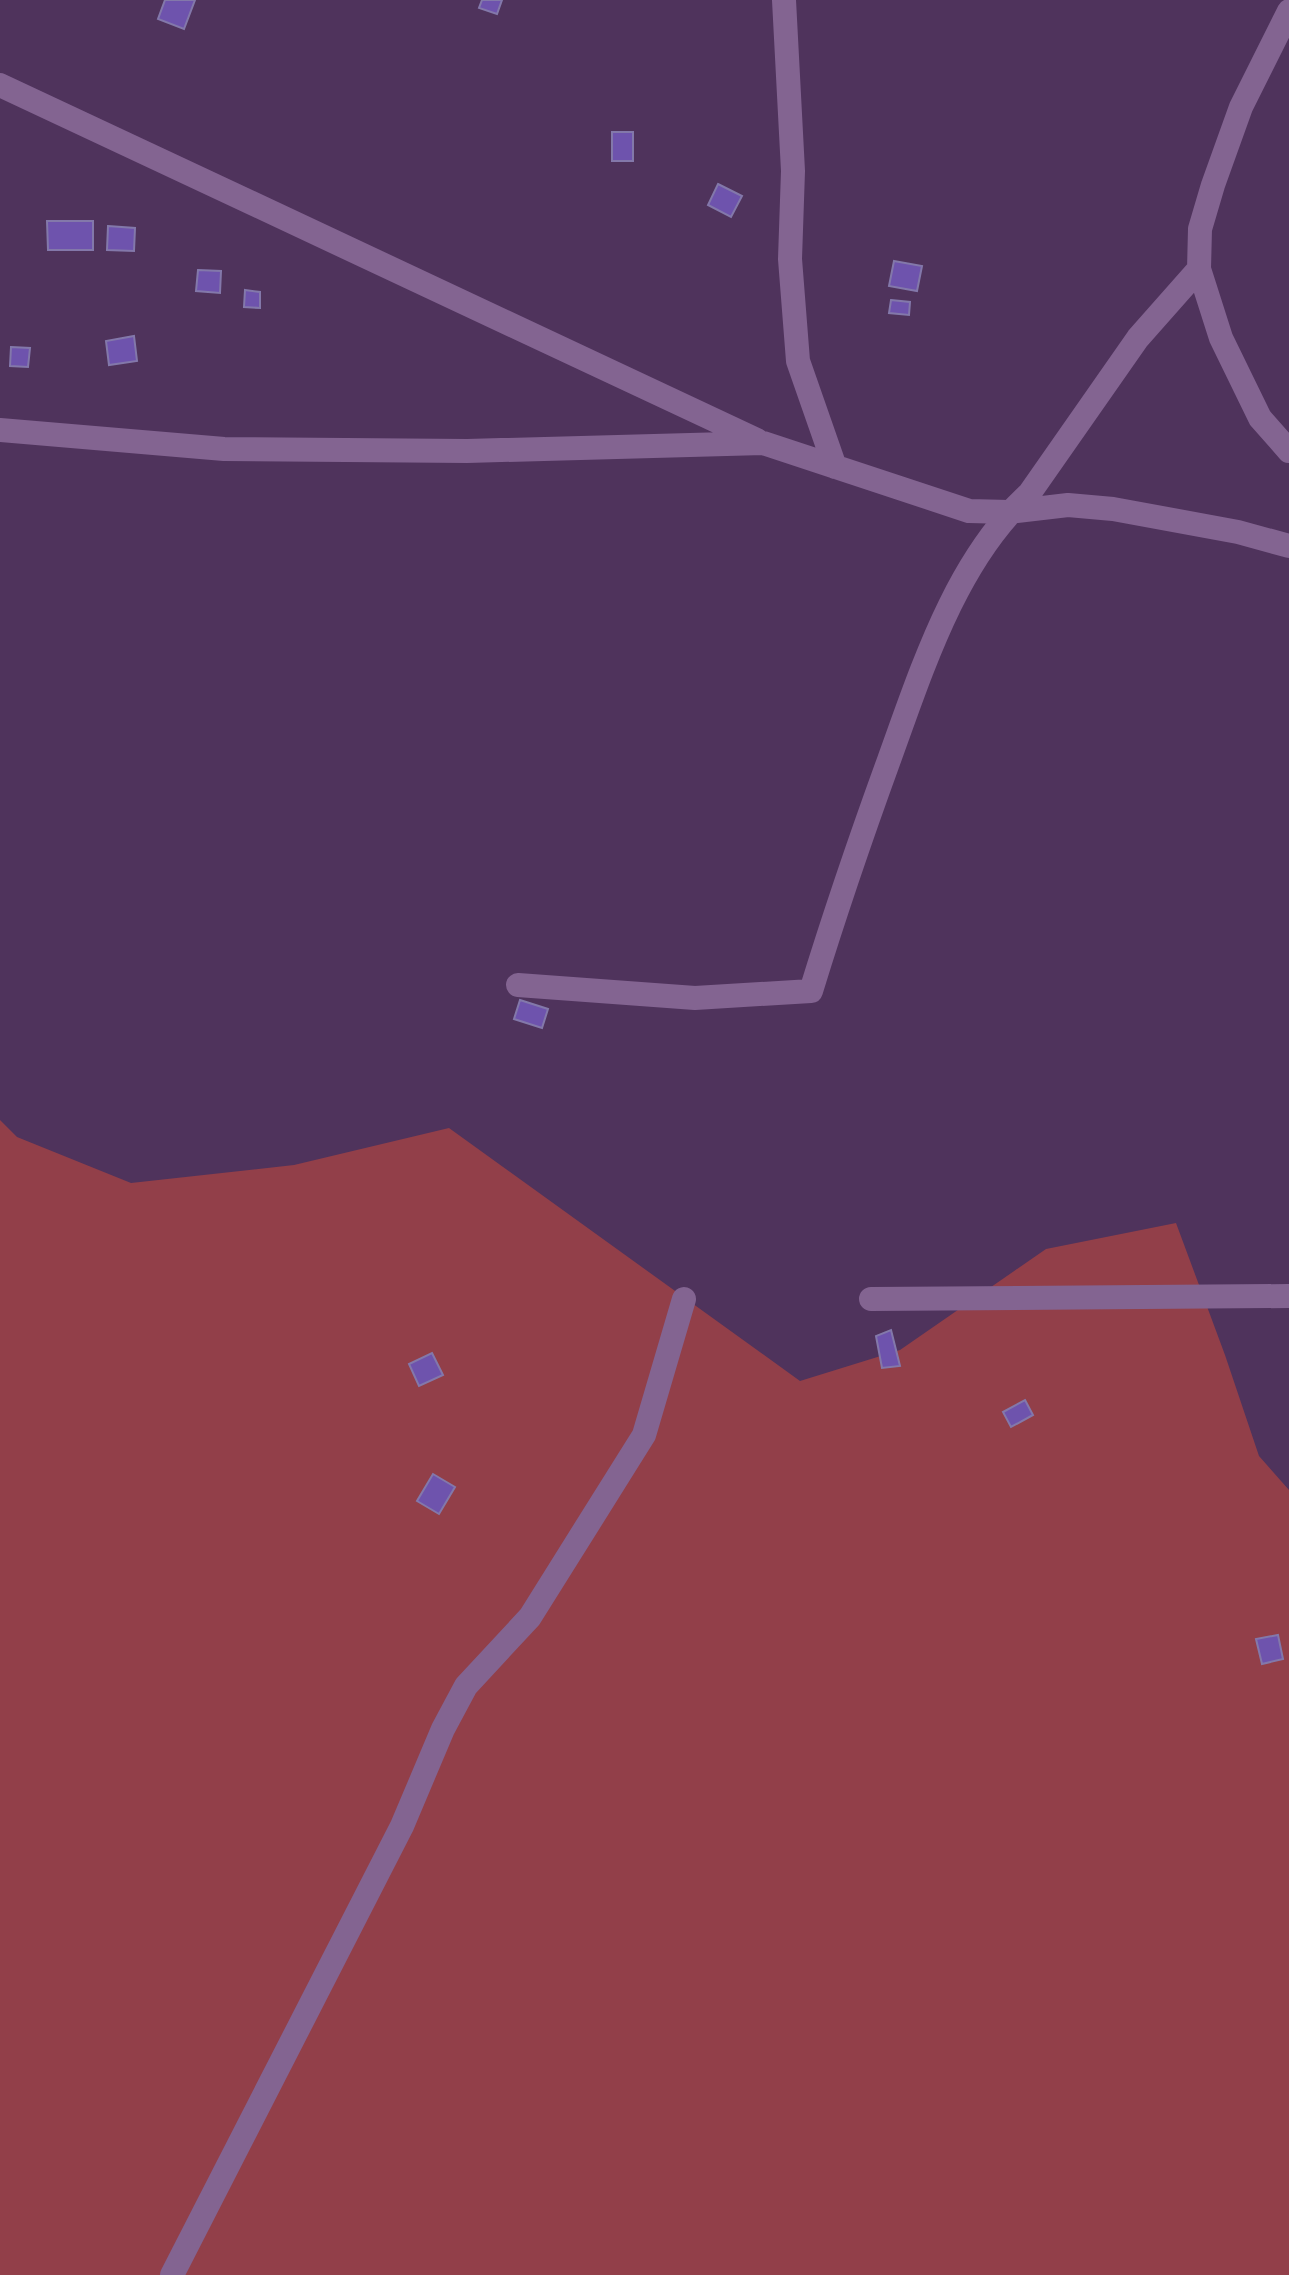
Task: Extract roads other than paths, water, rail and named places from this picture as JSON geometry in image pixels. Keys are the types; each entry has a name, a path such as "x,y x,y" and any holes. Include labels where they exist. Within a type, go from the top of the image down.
{"street":[{"path":"784,0 793,171 790,259 798,361 835,467"},
{"path":"1289,11 1241,107 1213,185 1200,229 1199,269 1221,338 1260,418 1289,451"},
{"path":"0,85 763,443 969,511 1009,512 1068,505 1113,509 1238,532 1289,546"},
{"path":"518,985 695,998 811,991 841,892 927,655 971,566 1009,512 1029,494 1138,338 1199,269"},
{"path":"0,430 224,449 467,451 763,443"},
{"path":"871,1299 1289,1296"},
{"path":"172,2275 402,1826 443,1729 466,1686 530,1617 644,1435 684,1299"}]}
